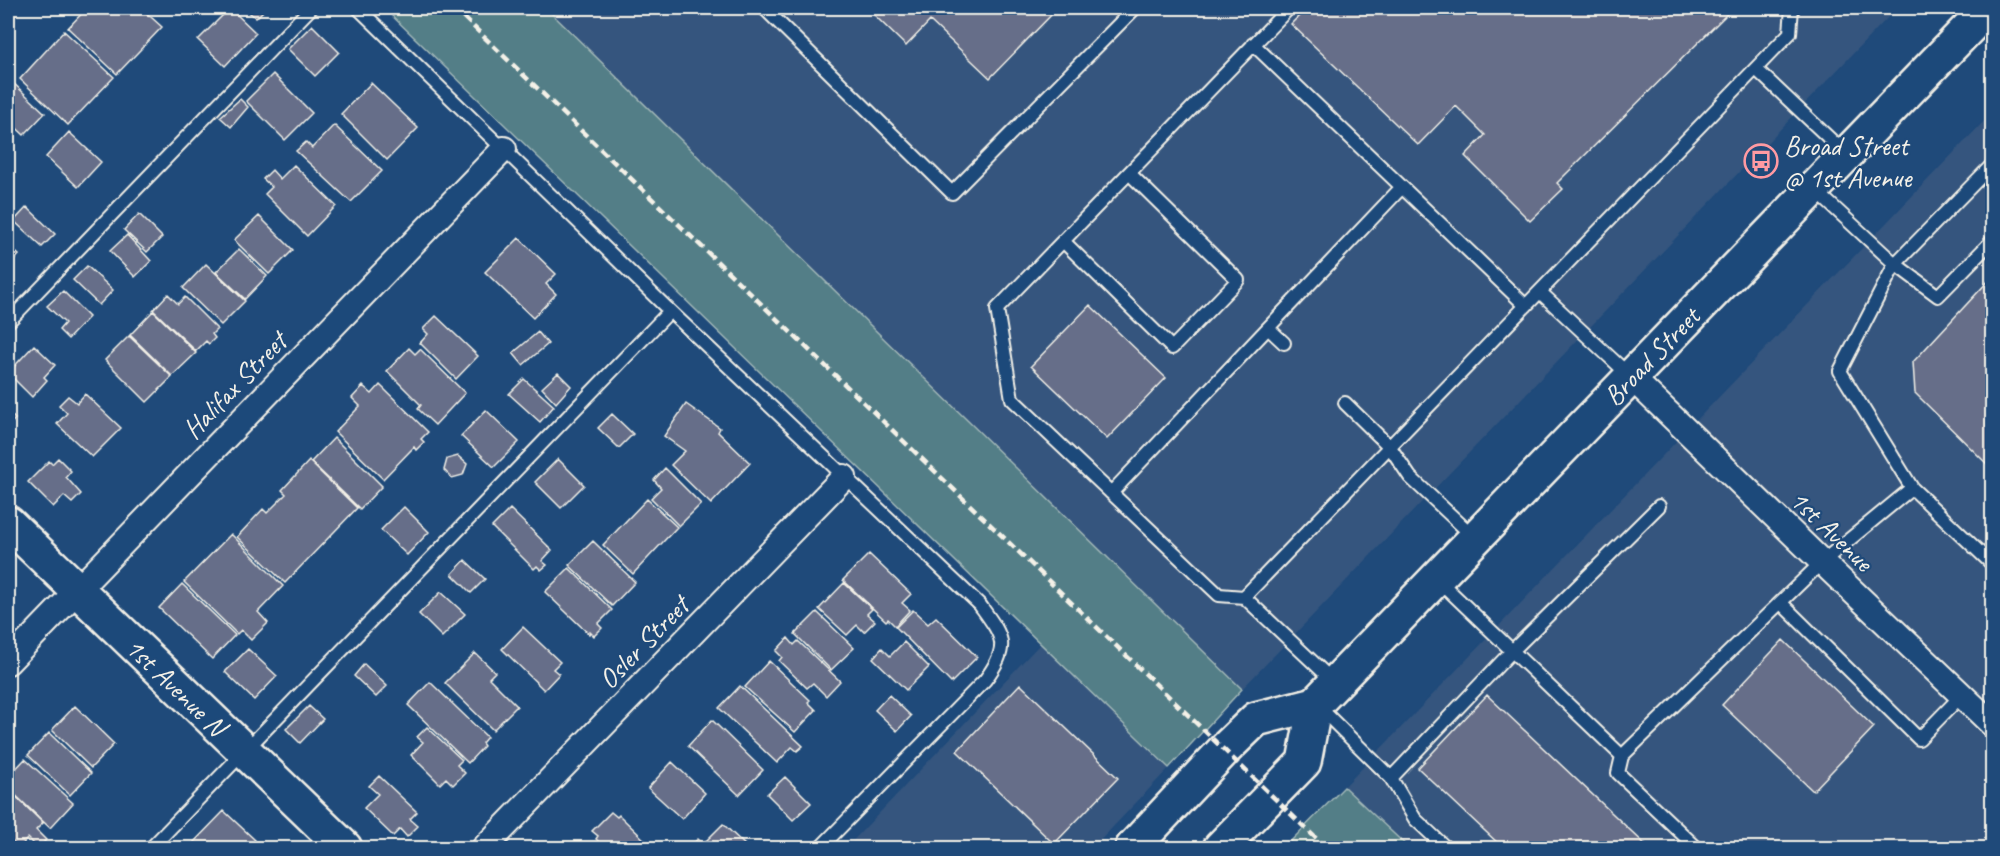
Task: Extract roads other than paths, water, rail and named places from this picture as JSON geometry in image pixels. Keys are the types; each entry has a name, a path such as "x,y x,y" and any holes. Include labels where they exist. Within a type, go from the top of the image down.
{"main road":[{"name":"Broad Street","path":"1325,694 1846,154 1979,10"},
{"name":"1st Avenue N","path":"8,523 345,849"},
{"path":"1224,847 1304,762 1325,694"},
{"path":"1132,849 1256,719 1325,694"}],"street":[{"name":"Halifax Street","path":"8,662 504,149"},
{"name":"1st Avenue","path":"1631,377 1992,724"},
{"name":"Osler Street","path":"484,849 844,477"}],"lane":[{"path":"8,322 311,8"},
{"path":"358,8 670,311 980,605 999,632 1002,650 996,665 985,680 820,849"},
{"path":"764,8 952,193 1135,8"},
{"path":"1288,8 997,309 1012,399 1219,595 1244,597 1325,694 1390,777 1415,819 1446,849"},
{"path":"1244,597 1791,33 1792,8"},
{"path":"1253,44 1526,306"},
{"path":"1756,69 1846,154"},
{"path":"1992,165 1895,264 1840,371 1912,488 1992,564"},
{"path":"1063,241 1172,348 1222,297 1238,280 1129,173"},
{"path":"1112,493 1402,187"},
{"path":"1813,188 1895,264 1938,296 1992,241"},
{"path":"1540,292 1631,377"},
{"path":"151,849 670,311"},
{"path":"1268,328 1284,344"},
{"path":"1344,402 1390,447 1410,477 1475,538"},
{"path":"1697,849 1618,773 1622,756 1822,562 1912,488"},
{"path":"1390,777 1512,651 1659,506"},
{"path":"1436,579 1622,756"},
{"path":"1781,603 1919,739 1962,695"}],"railway":[{"path":"454,8 1326,848"}],"place":[{"name":"Broad Street @ 1st Avenue","path":"1761,161"}]}
